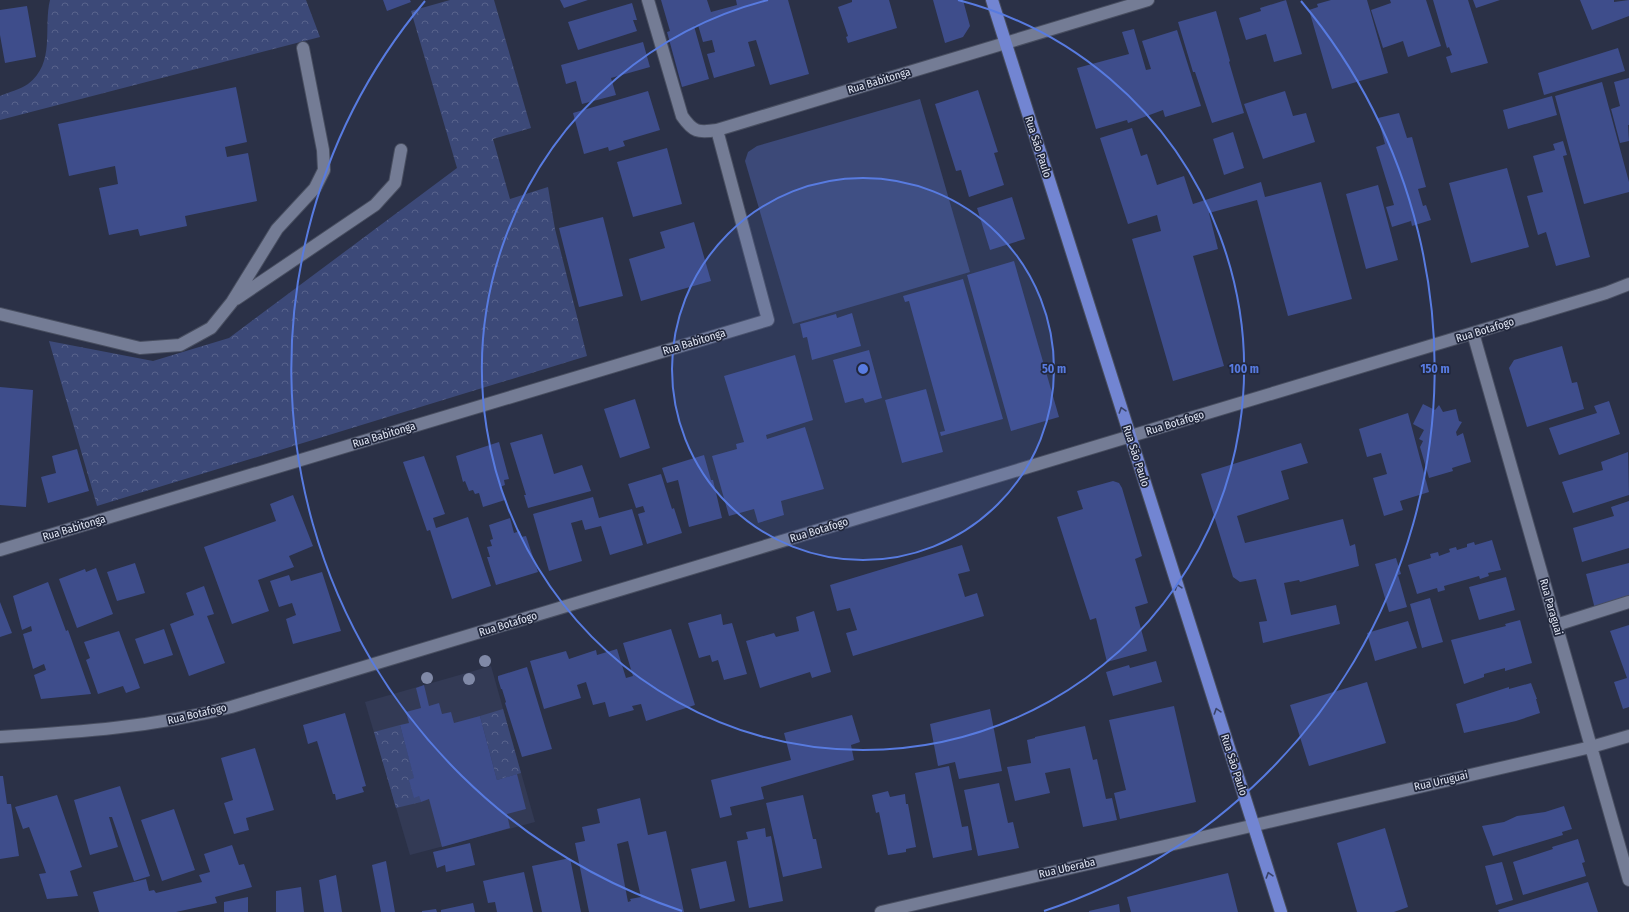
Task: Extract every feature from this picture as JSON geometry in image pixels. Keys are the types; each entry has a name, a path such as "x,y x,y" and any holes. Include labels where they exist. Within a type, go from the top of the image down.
{"main road":[{"name":"Rua São Paulo","path":"992,0 1280,912"}],"street":[{"path":"648,0 682,116 690,128 702,132 717,130"},
{"name":"Rua Babitonga","path":"0,550 768,320 717,130 1148,0"},
{"path":"0,314 140,348 180,345 211,328 232,302 277,229 315,188 324,170 323,150 303,48"},
{"path":"232,302 375,205 395,183 401,150"},
{"name":"Rua Botafogo","path":"0,737 82,732 137,726 190,717 231,707 1473,334 1606,293 1629,284"},
{"name":"Rua Paraguai","path":"1473,334 1629,880"},
{"path":"1556,625 1629,602"},
{"name":"Rua Uruguai","path":"1253,825 1591,747 1629,736"},
{"name":"Rua Uberaba","path":"881,912 1253,825"}],"shaded area":[{"path":"491,666 535,822 410,855 365,702"}],"green space":[{"path":"50,0 306,0 320,37 0,120 0,96 28,84 37,76 42,66 47,45 48,11"},
{"path":"450,0 494,0 531,128 493,139 510,199 548,187 555,229 587,356 97,506 49,341 153,361 229,338 457,168 411,11"},
{"path":"920,99 970,272 793,324 745,161 748,152 757,146"},
{"path":"503,709 521,773 497,780 480,716"},
{"path":"400,725 421,802 396,808 374,732"}],"building":[{"path":"383,0 410,0 411,2 387,11"},
{"path":"560,0 588,0 564,8"},
{"path":"661,0 707,0 711,12 737,5 736,0 788,0 809,74 770,85 756,40 748,42 755,66 714,78 707,54 715,52 712,40 703,42 698,25 694,26 709,79 682,87 667,32 670,31"},
{"path":"852,0 889,0 897,28 848,43 846,37 848,36 838,7 852,2"},
{"path":"933,0 963,0 970,26 963,37 945,43"},
{"path":"1286,0 1302,54 1274,62 1266,34 1246,40 1239,18 1261,11 1260,8"},
{"path":"1331,0 1367,0 1388,73 1332,89 1309,10 1318,7 1317,4"},
{"path":"1390,0 1426,0 1441,46 1408,57 1403,41 1383,48 1371,10 1391,3"},
{"path":"1433,0 1468,0 1488,63 1451,73 1446,57 1452,55 1449,47 1447,48"},
{"path":"1473,0 1500,0 1476,8"},
{"path":"1580,0 1614,0 1614,2 1629,0 1629,16 1592,30"},
{"path":"632,3 637,20 633,20 637,31 578,50 568,22"},
{"path":"27,6 36,57 5,63 0,35 0,10"},
{"path":"1216,11 1244,113 1212,123 1195,72 1193,72 1178,22"},
{"path":"1134,29 1146,70 1151,69 1142,41 1177,30 1201,106 1165,117 1163,110 1128,123 1127,120 1096,129 1077,68 1129,54 1122,32"},
{"path":"643,42 650,67 611,78 616,95 582,104 576,81 566,84 561,65"},
{"path":"1618,48 1625,71 1544,95 1538,73"},
{"path":"1629,78 1629,141 1620,143 1611,109 1620,106 1614,82"},
{"path":"1602,82 1629,182 1629,192 1584,204 1555,96"},
{"path":"236,87 247,142 225,147 227,157 248,153 257,201 185,216 187,226 140,236 138,229 109,235 99,188 118,184 115,166 69,176 58,124"},
{"path":"978,90 998,152 994,153 1004,185 969,197 961,170 956,171 935,104"},
{"path":"648,91 660,130 623,141 625,146 609,151 608,147 584,154 573,113"},
{"path":"1285,91 1293,116 1306,113 1315,142 1263,159 1244,104"},
{"path":"1552,96 1557,115 1508,129 1503,110"},
{"path":"1399,113 1407,138 1412,137 1426,187 1418,189 1423,206 1426,205 1431,220 1412,226 1411,221 1392,227 1386,207 1394,205 1376,147 1385,144 1378,118"},
{"path":"1132,128 1141,156 1147,154 1157,185 1184,176 1193,204 1261,182 1265,197 1321,182 1352,299 1288,316 1257,200 1209,213 1218,249 1193,256 1224,366 1173,381 1132,239 1161,231 1157,215 1128,224 1100,138"},
{"path":"1233,132 1244,168 1224,175 1213,139"},
{"path":"1563,141 1567,155 1563,156 1590,257 1556,266 1546,232 1538,235 1527,196 1543,192 1533,156 1555,150 1553,144"},
{"path":"667,148 682,204 633,217 617,162"},
{"path":"1507,168 1529,247 1471,263 1449,183"},
{"path":"1378,185 1398,260 1366,269 1346,194"},
{"path":"1012,197 1025,239 990,250 977,208"},
{"path":"603,217 623,296 579,307 559,228"},
{"path":"694,222 711,281 641,301 629,259 665,248 660,232"},
{"path":"1014,261 1059,417 1011,431 967,275"},
{"path":"963,279 1003,419 941,436 940,432 945,431 909,301 905,302 903,296"},
{"path":"852,313 861,346 812,360 807,337 803,338 800,324 836,314 837,318"},
{"path":"1562,346 1572,383 1577,382 1584,409 1527,427 1509,368 1514,360"},
{"path":"869,350 882,398 865,403 863,398 845,403 833,360"},
{"path":"795,355 813,420 766,435 767,439 805,427 824,489 781,501 784,515 758,523 754,509 729,516 712,456 737,449 736,444 744,442 724,376"},
{"path":"0,387 33,390 26,507 0,505"},
{"path":"926,389 943,452 902,463 885,400"},
{"path":"635,399 650,448 620,458 604,409"},
{"path":"1609,401 1620,434 1559,455 1549,428 1597,413 1594,406"},
{"path":"1423,404 1435,410 1439,405 1443,412 1456,409 1459,421 1462,422 1456,432 1457,436 1463,433 1471,462 1452,468 1453,471 1429,478 1420,447 1423,441 1419,439 1424,430 1413,424"},
{"path":"1408,413 1429,492 1400,501 1403,510 1384,516 1373,478 1387,474 1381,453 1367,457 1359,429"},
{"path":"542,434 554,474 582,465 591,491 528,508 524,495 526,495 510,443"},
{"path":"499,442 509,479 504,480 505,485 500,487 505,500 483,507 479,493 475,494 473,490 469,491 465,481 463,482 456,456"},
{"path":"1301,443 1308,463 1281,471 1289,499 1237,516 1245,543 1343,519 1350,546 1355,544 1359,566 1300,582 1299,580 1284,583 1291,615 1336,605 1340,624 1263,643 1259,622 1267,621 1256,579 1240,582 1233,577 1201,474"},
{"path":"77,449 89,491 48,503 41,477 56,473 52,456"},
{"path":"1628,452 1629,495 1573,513 1562,482 1603,470 1601,462"},
{"path":"704,455 711,480 713,480 722,518 689,527 678,480 667,483 662,468"},
{"path":"424,456 445,514 433,518 436,528 468,517 491,586 452,599 430,530 427,531 403,462"},
{"path":"661,474 672,509 674,508 682,533 647,544 638,514 645,512 643,506 636,508 628,484"},
{"path":"1113,481 1119,483 1122,488 1142,556 1135,559 1148,603 1135,607 1147,651 1107,662 1096,618 1090,620 1057,517 1083,509 1077,491"},
{"path":"293,495 313,546 289,556 294,567 258,580 269,611 232,624 204,547 276,521 270,504"},
{"path":"593,497 599,518 632,509 643,545 610,555 601,526 585,530 582,520 571,523 582,561 549,571 533,514"},
{"path":"1629,501 1629,548 1582,562 1573,528 1614,516 1611,507"},
{"path":"510,518 514,533 520,531 521,537 526,536 538,572 496,585 487,557 490,557 487,547 492,546 490,540 493,539 489,525"},
{"path":"1492,540 1501,570 1488,573 1489,576 1480,579 1479,576 1444,586 1445,590 1438,592 1437,588 1417,594 1408,565 1431,558 1430,554 1438,552 1439,556 1450,552 1449,549 1456,547 1457,550 1467,547 1467,544 1474,542 1475,545"},
{"path":"962,545 970,571 958,574 965,597 977,593 984,616 853,656 846,633 857,630 850,608 837,611 830,585"},
{"path":"1396,558 1401,574 1398,575 1407,607 1389,612 1375,564"},
{"path":"135,563 145,593 117,601 107,572"},
{"path":"1629,563 1629,600 1595,609 1586,574"},
{"path":"96,568 113,614 77,628 59,579 85,569 86,572"},
{"path":"322,572 341,631 293,644 286,619 296,615 292,603 279,607 270,581 289,575 291,581"},
{"path":"1506,577 1515,610 1479,620 1469,587"},
{"path":"48,582 66,631 68,630 91,694 41,699 34,675 46,670 44,664 33,669 23,634 32,631 31,626 22,630 13,596"},
{"path":"204,586 214,614 207,616 225,663 189,676 170,624 194,615 186,593"},
{"path":"1430,598 1443,642 1422,648 1410,604"},
{"path":"0,602 12,633 0,637"},
{"path":"814,611 831,672 812,678 810,672 760,688 746,641 774,633 776,637 799,631 796,617"},
{"path":"721,614 723,625 732,623 747,674 724,680 718,660 712,662 710,655 699,658 688,623"},
{"path":"1520,620 1532,663 1505,671 1505,668 1484,674 1484,677 1464,684 1451,640 1506,626 1505,624"},
{"path":"1408,621 1417,648 1375,661 1367,633"},
{"path":"1629,625 1629,707 1623,709 1614,682 1627,678 1610,631"},
{"path":"164,629 173,655 144,664 135,639"},
{"path":"671,629 695,705 646,721 641,704 632,706 634,710 609,717 605,702 593,705 586,682 577,685 581,698 544,709 530,661 566,651 569,659 596,650 597,655 617,649 626,678 633,676 623,643"},
{"path":"119,631 140,688 126,693 123,686 98,694 86,660 90,658 84,642"},
{"path":"1156,661 1162,682 1113,696 1106,672 1129,665 1130,668"},
{"path":"527,667 552,749 522,757 498,676"},
{"path":"1367,682 1386,743 1309,766 1290,705"},
{"path":"1531,683 1540,713 1516,721 1464,733 1456,704 1509,687 1509,689"},
{"path":"424,685 429,706 439,703 442,714 451,712 454,723 480,716 497,780 517,774 526,809 507,814 510,828 442,847 429,799 421,802 419,796 414,798 409,780 414,778 400,725 409,723 406,712 421,708 416,688"},
{"path":"1174,706 1196,802 1120,819 1114,793 1126,790 1109,720"},
{"path":"990,709 1002,771 959,779 955,762 938,766 930,724"},
{"path":"345,713 366,786 362,787 364,792 336,800 317,741 308,744 303,725"},
{"path":"852,715 860,742 851,745 854,760 761,787 764,799 730,807 732,815 720,818 711,780 791,760 784,733"},
{"path":"1085,726 1093,760 1097,759 1106,799 1112,798 1117,820 1083,827 1070,768 1045,773 1050,793 1015,801 1007,767 1031,763 1027,740"},
{"path":"255,748 274,810 246,818 249,830 234,834 224,803 233,800 221,758"},
{"path":"949,766 962,827 968,826 972,850 933,858 915,773"},
{"path":"0,776 3,776 7,804 11,804 19,856 0,859"},
{"path":"999,783 1008,823 1013,822 1019,848 978,856 964,790"},
{"path":"120,786 150,876 134,881 112,817 109,817 118,847 90,855 74,800"},
{"path":"888,791 890,797 905,794 916,847 906,849 906,852 888,855 879,812 876,813 872,795"},
{"path":"57,795 82,867 70,871 78,896 47,899 39,874 46,873 29,827 23,829 15,807"},
{"path":"803,795 813,839 816,839 822,868 783,877 766,803"},
{"path":"640,798 648,835 666,831 684,912 589,912 575,843 585,841 582,827 600,823 597,809","holes":["628,841 641,897 630,899 631,901 628,902 617,844"]},
{"path":"1564,806 1572,829 1562,832 1563,835 1493,856 1482,826 1504,822 1517,816 1545,812"},
{"path":"174,809 195,870 162,881 141,820"},
{"path":"765,828 766,837 771,836 783,901 749,908 737,841 748,839 746,832"},
{"path":"1385,828 1408,907 1394,912 1357,912 1337,843"},
{"path":"1578,839 1585,862 1582,863 1586,876 1523,895 1513,862"},
{"path":"470,843 475,865 446,872 445,865 437,868 433,852"},
{"path":"232,845 239,865 244,864 252,887 215,897 217,903 176,912 99,912 93,892 146,879 149,891 154,890 156,893 202,882 199,875 210,872 204,854"},
{"path":"570,858 581,912 542,912 532,866"},
{"path":"386,861 395,912 381,912 372,865"},
{"path":"726,861 735,901 700,909 691,869"},
{"path":"1502,862 1513,900 1496,905 1485,866"},
{"path":"524,872 533,912 497,912 495,902 488,903 483,881"},
{"path":"1228,873 1238,912 1131,912 1127,897"},
{"path":"336,875 342,912 324,912 319,880"},
{"path":"1588,882 1598,912 1499,912 1498,910"},
{"path":"301,887 304,912 276,912 276,891"},
{"path":"248,897 248,912 224,912 224,902"},
{"path":"473,903 475,912 441,912 441,910"},
{"path":"1119,904 1120,912 1089,912 1089,911"},
{"path":"436,909 437,912 422,912 422,911"}]}
